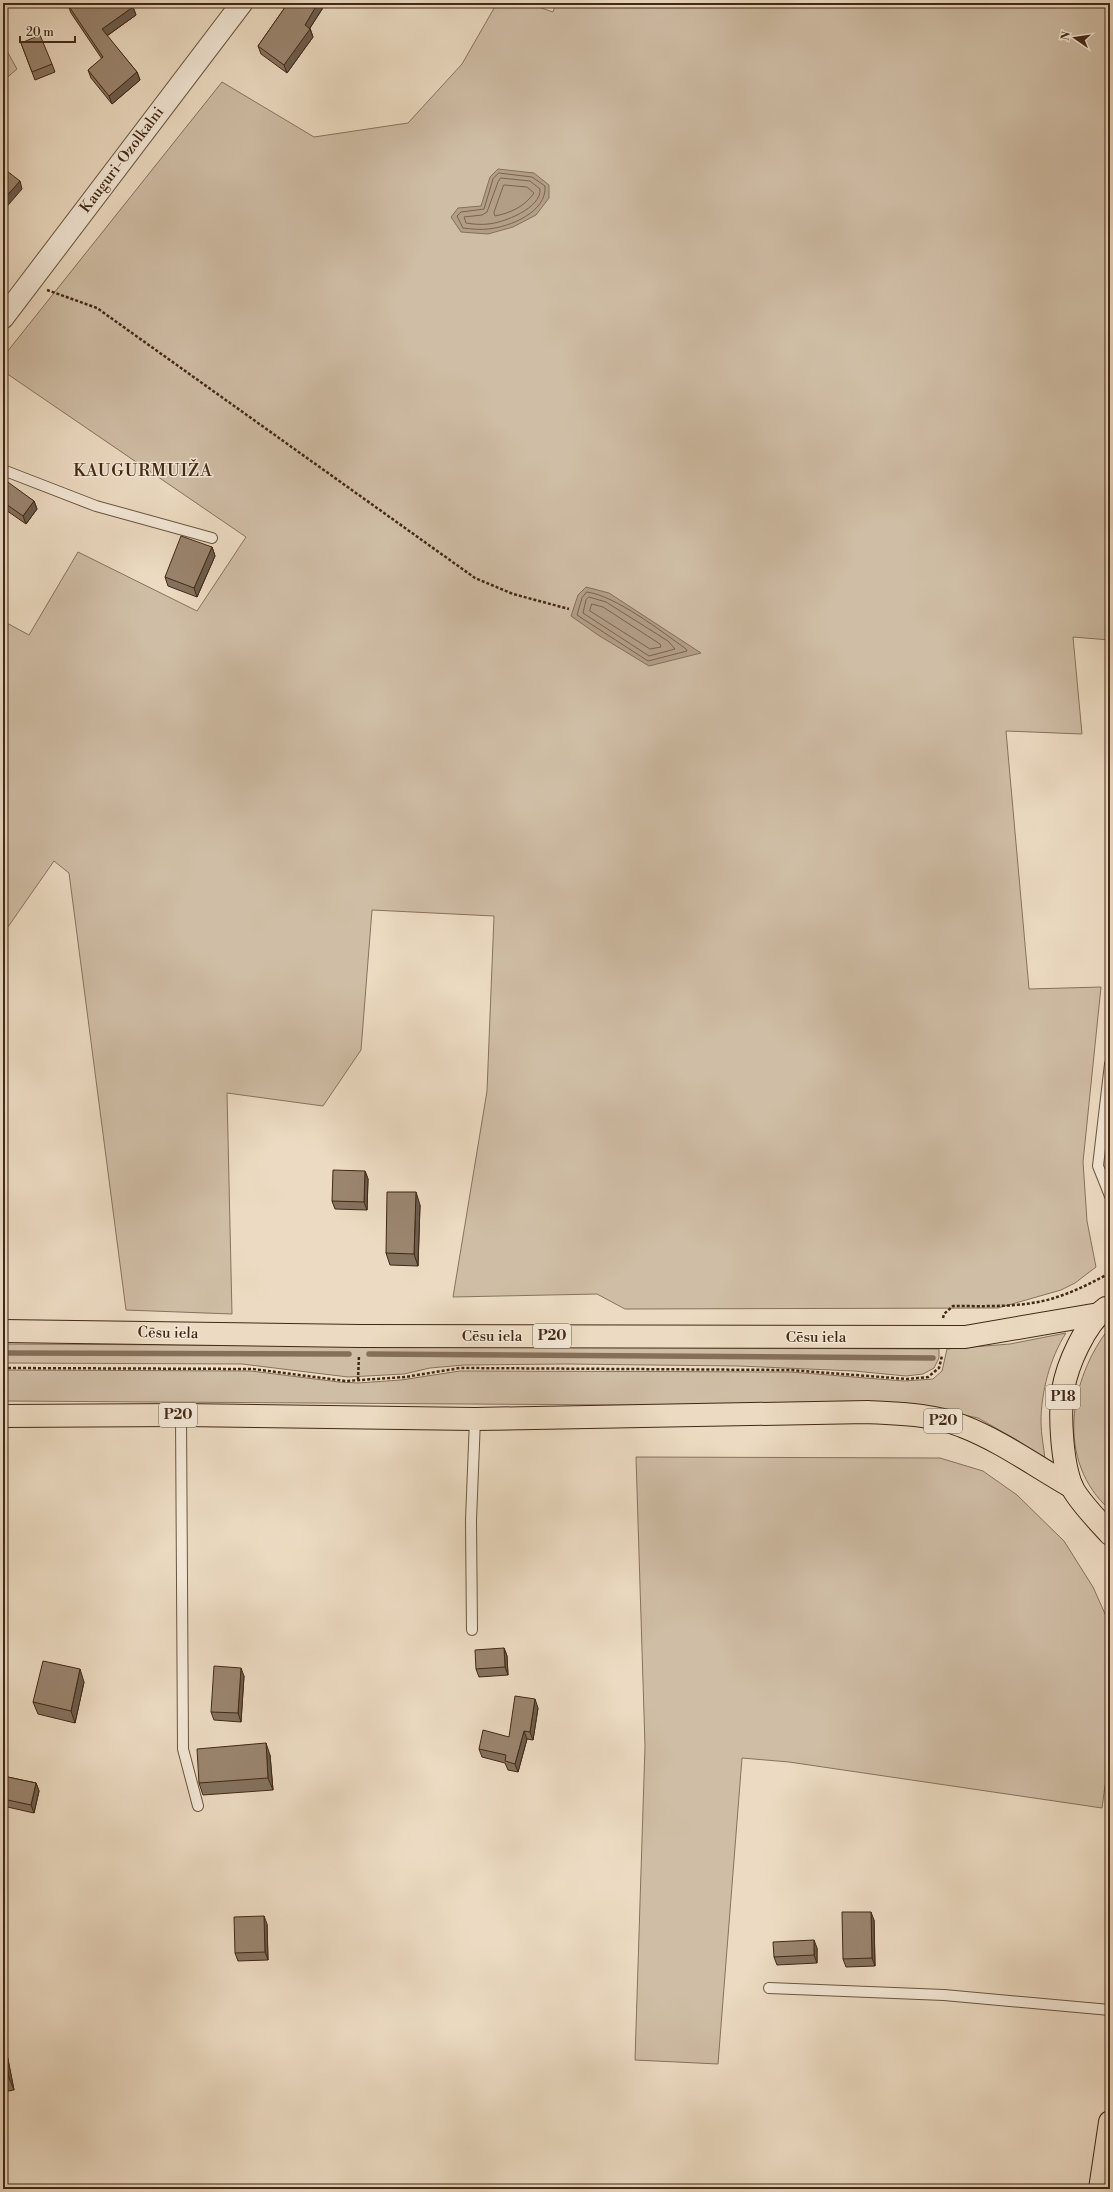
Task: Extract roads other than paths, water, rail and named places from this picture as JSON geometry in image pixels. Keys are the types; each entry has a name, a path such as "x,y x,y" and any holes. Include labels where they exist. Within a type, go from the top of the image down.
{"main road":[{"name":"Cēsu iela","path":"3,1331 360,1336 965,1337 1104,1310"},
{"name":"P18","path":"1104,1310 1076,1349 1063,1390 1062,1442 1072,1487 1110,1534"},
{"name":"P20","path":"3,1416 181,1415 475,1419 868,1412 914,1415 960,1425 999,1443 1072,1487"},
{"path":"1100,2189 1110,2122"}],"street":[{"name":"Kauguri-Ozolkalni","path":"3,318 28,283 242,3"}],"lane":[{"path":"3,470 96,506 212,538"},
{"path":"1110,1064 1098,1166 1110,1196"},
{"path":"181,1415 183,1749 198,1806"},
{"path":"472,1630 471,1520 475,1419"},
{"path":"769,1988 944,1995 1110,2010"}],"water":[{"path":"498,169 534,173 549,185 549,198 536,215 513,227 488,234 461,232 451,217 458,208 481,206 490,177"},
{"path":"586,587 609,593 701,653 649,666 598,635 571,616 578,595"}],"waterway":[{"path":"3,1353 349,1354"},
{"path":"369,1354 933,1358"}],"district":[{"name":"KAUGURMUIŽA","path":"143,471"}]}
